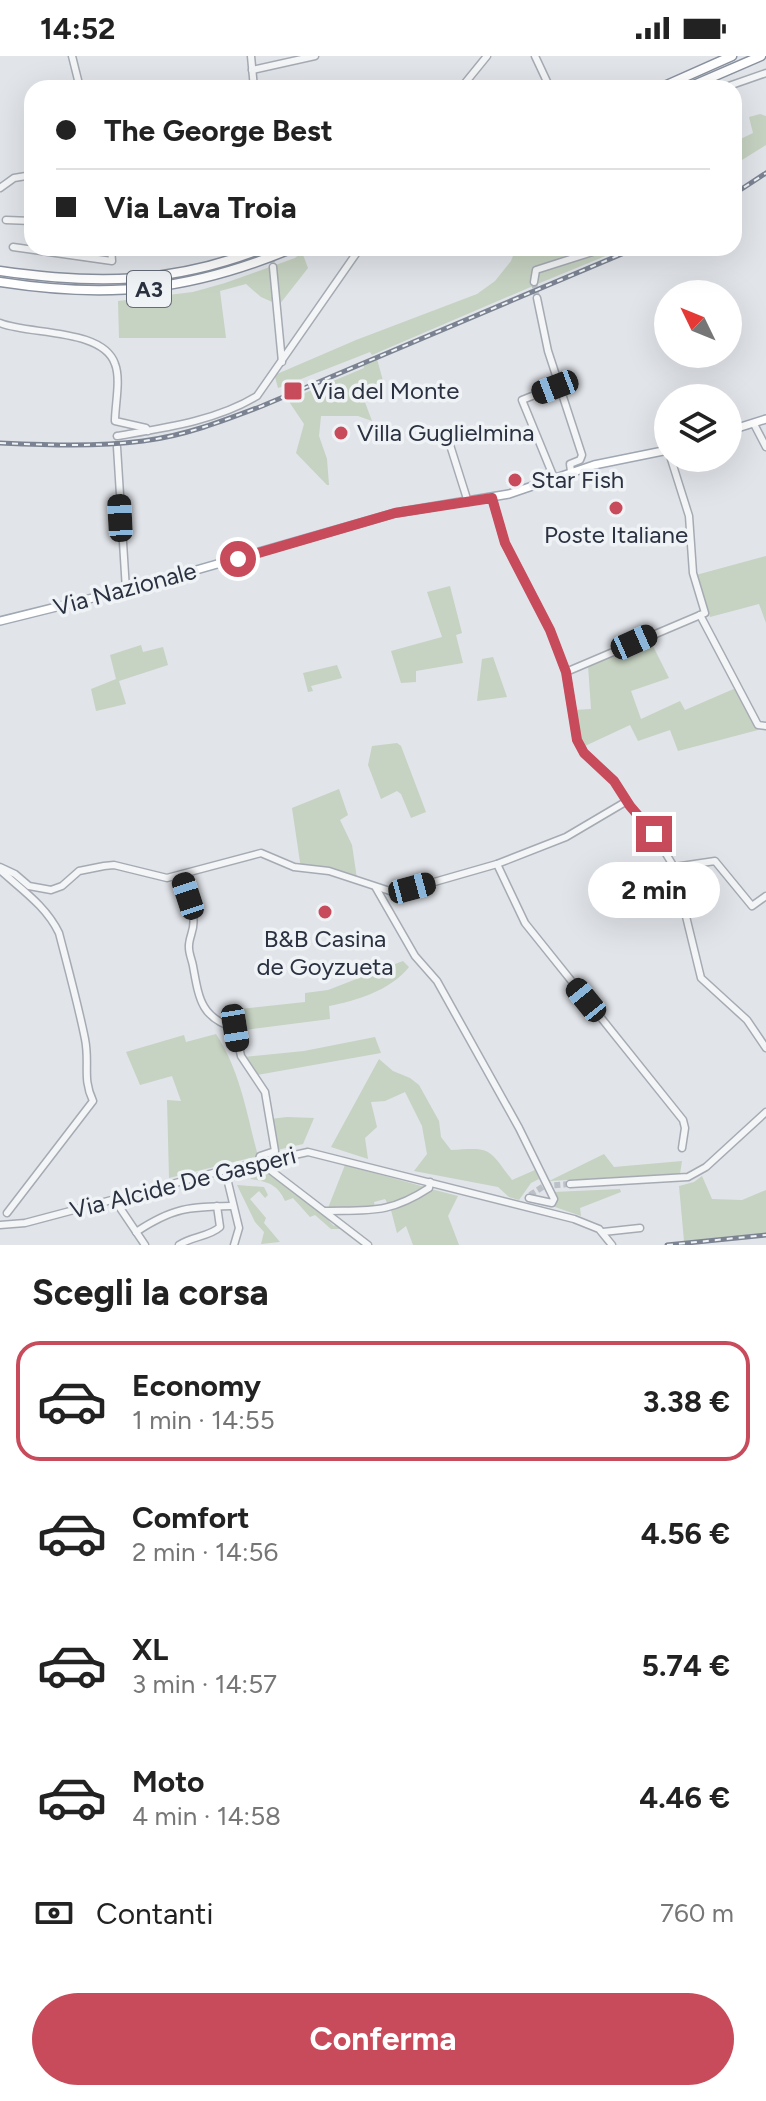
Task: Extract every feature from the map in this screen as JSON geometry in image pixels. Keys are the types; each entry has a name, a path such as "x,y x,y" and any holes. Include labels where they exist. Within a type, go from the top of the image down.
{"highway":[{"path":"678,80 732,56"},
{"path":"706,80 761,56"},
{"name":"A3","path":"0,271 77,281 151,278 212,266 241,256"},
{"name":"A3","path":"0,282 79,291 157,288 226,273 272,256"}],"main road":[{"path":"742,427 766,419"},
{"name":"Via Nazionale","path":"0,621 126,590 395,513 492,498 571,471 654,453"}],"street":[{"path":"72,56 78,80"},
{"path":"251,56 253,80"},
{"path":"252,70 315,56"},
{"path":"535,56 546,80"},
{"path":"467,80 485,58"},
{"path":"742,81 766,73"},
{"path":"0,188 14,178 24,176"},
{"path":"6,220 24,221"},
{"path":"13,247 24,249"},
{"path":"77,256 112,261 112,256"},
{"path":"117,436 208,416 247,402 263,390 355,256"},
{"path":"534,282 536,270 580,256"},
{"path":"273,267 280,365"},
{"path":"537,298 548,351 582,455 580,460 570,464 571,471"},
{"path":"0,323 20,329 63,333 83,339 109,355 117,367 115,421 148,431"},
{"path":"554,478 522,400 555,387"},
{"path":"754,424 766,447"},
{"path":"450,445 468,502"},
{"path":"117,447 126,590"},
{"path":"566,672 705,613 693,573 689,516 675,472"},
{"path":"492,498 505,543 550,630 566,672 577,740 584,753 614,781 654,834 674,867 697,971 708,986 747,1020 766,1048"},
{"path":"700,615 758,725 766,726"},
{"path":"0,869 15,874 29,886 51,890 62,886 79,871 104,866 114,865 167,878 261,853 294,867 329,871 396,893 497,864 566,837 627,801"},
{"path":"674,867 715,861 752,906 766,896"},
{"path":"497,864 525,923 683,1120 682,1148"},
{"path":"0,869 43,908 59,933 86,1041 88,1061 85,1080 87,1092 93,1101 3,1220"},
{"path":"181,875 193,918 189,950 199,999 203,1008 222,1025 235,1028 241,1056 265,1092 275,1151 260,1156 261,1162 368,1245"},
{"path":"376,888 415,956 437,981 519,1128 554,1199 552,1203 530,1196 526,1206"},
{"path":"570,1184 688,1177 706,1167 766,1112"},
{"name":"Via Alcide De Gasperi","path":"3,1220 25,1223 225,1170 298,1153 319,1153 574,1219 603,1232"},
{"path":"225,1170 239,1228 234,1245"},
{"path":"325,1211 388,1209 429,1188 430,1182"},
{"path":"114,1199 145,1245"},
{"path":"179,1245 220,1227 217,1206"},
{"path":"136,1232 172,1211 233,1206"},
{"path":"612,1245 603,1232 640,1228"}],"green space":[{"path":"766,116 766,145 742,160 742,138 753,133 749,117"},
{"path":"304,256 308,268 279,305 261,297 246,284 220,291 226,338 119,338 118,301 193,292"},
{"path":"513,256 563,256 564,259 533,270 533,286 372,355 370,352 278,388 277,374 477,294 495,281"},
{"path":"585,256 606,256 535,285 534,275 537,271"},
{"path":"377,359 385,388 363,397 372,421 358,416 321,416 319,436 327,459 327,485 296,453 304,424 288,400 364,368 363,364"},
{"path":"766,556 766,623 759,604 710,617 696,575"},
{"path":"450,586 462,633 456,635 463,663 416,671 416,682 401,683 391,651 442,637 427,592"},
{"path":"649,638 669,678 631,691 641,719 680,701 685,710 736,688 758,730 678,751 670,730 638,741 630,725 585,746 576,727 574,710 591,709 588,665"},
{"path":"141,645 143,652 163,647 168,665 119,681 126,704 96,711 91,689 116,679 110,655"},
{"path":"493,657 507,697 477,701 482,659"},
{"path":"337,665 342,678 311,686 313,691 308,692 303,673"},
{"path":"397,743 401,746 426,812 411,818 397,791 381,799 368,765 372,746"},
{"path":"339,789 348,815 340,820 352,845 357,879 301,869 292,808"},
{"path":"403,961 409,967 393,982 361,998 329,1006 330,1019 245,1030 241,1009 305,1002 305,993 328,990"},
{"path":"216,1034 237,1078 258,1156 169,1178 167,1100 181,1101 172,1076 140,1085 126,1052 184,1035 186,1042"},
{"path":"375,1037 381,1053 257,1075 244,1057 304,1051"},
{"path":"379,1059 393,1071 419,1085 439,1121 441,1137 451,1150 482,1150 493,1156 512,1180 535,1170 539,1179 531,1183 519,1200 509,1197 498,1187 414,1171 427,1154 422,1126 405,1092 385,1101 371,1102 377,1127 365,1138 368,1159 331,1147"},
{"path":"314,1118 303,1144 277,1150 270,1119"},
{"path":"604,1154 614,1167 682,1161 680,1174 549,1181"},
{"path":"345,1165 425,1187 389,1206 385,1199 374,1202 375,1208 328,1208"},
{"path":"258,1169 271,1173 331,1218 329,1221 334,1226 337,1223 355,1237 353,1239 341,1229 331,1229 315,1215 310,1217 293,1198 285,1201 272,1185 251,1179 249,1172"},
{"path":"702,1176 712,1199 742,1200 766,1190 766,1234 684,1241 679,1186"},
{"path":"237,1185 264,1187 268,1195 265,1198 259,1191 250,1199 280,1242 261,1244 264,1232 255,1222"},
{"path":"431,1189 458,1196 448,1216 459,1245 413,1245 406,1226 397,1233 391,1210"},
{"path":"620,1189 621,1192 580,1208 581,1216 555,1207 553,1192"}],"tunnel":[{"path":"271,256 273,267"},
{"path":"534,282 537,298"},
{"path":"530,1195 544,1186 570,1184"}],"railway":[{"path":"742,189 766,173"},
{"path":"0,443 125,443 173,436 203,427 262,406 617,256"},
{"path":"667,1245 766,1235"}],"place":[{"name":"Via del Monte","path":"293,391"},
{"name":"Villa Guglielmina","path":"341,433"},
{"name":"Star Fish","path":"515,480"},
{"name":"Poste Italiane","path":"616,508"},
{"name":"B&B Casina de Goyzueta","path":"325,912"}],"route":[{"path":"238,559 395,513 492,498 505,543 550,630 566,672 577,740 584,753 614,781 654,834"}]}
